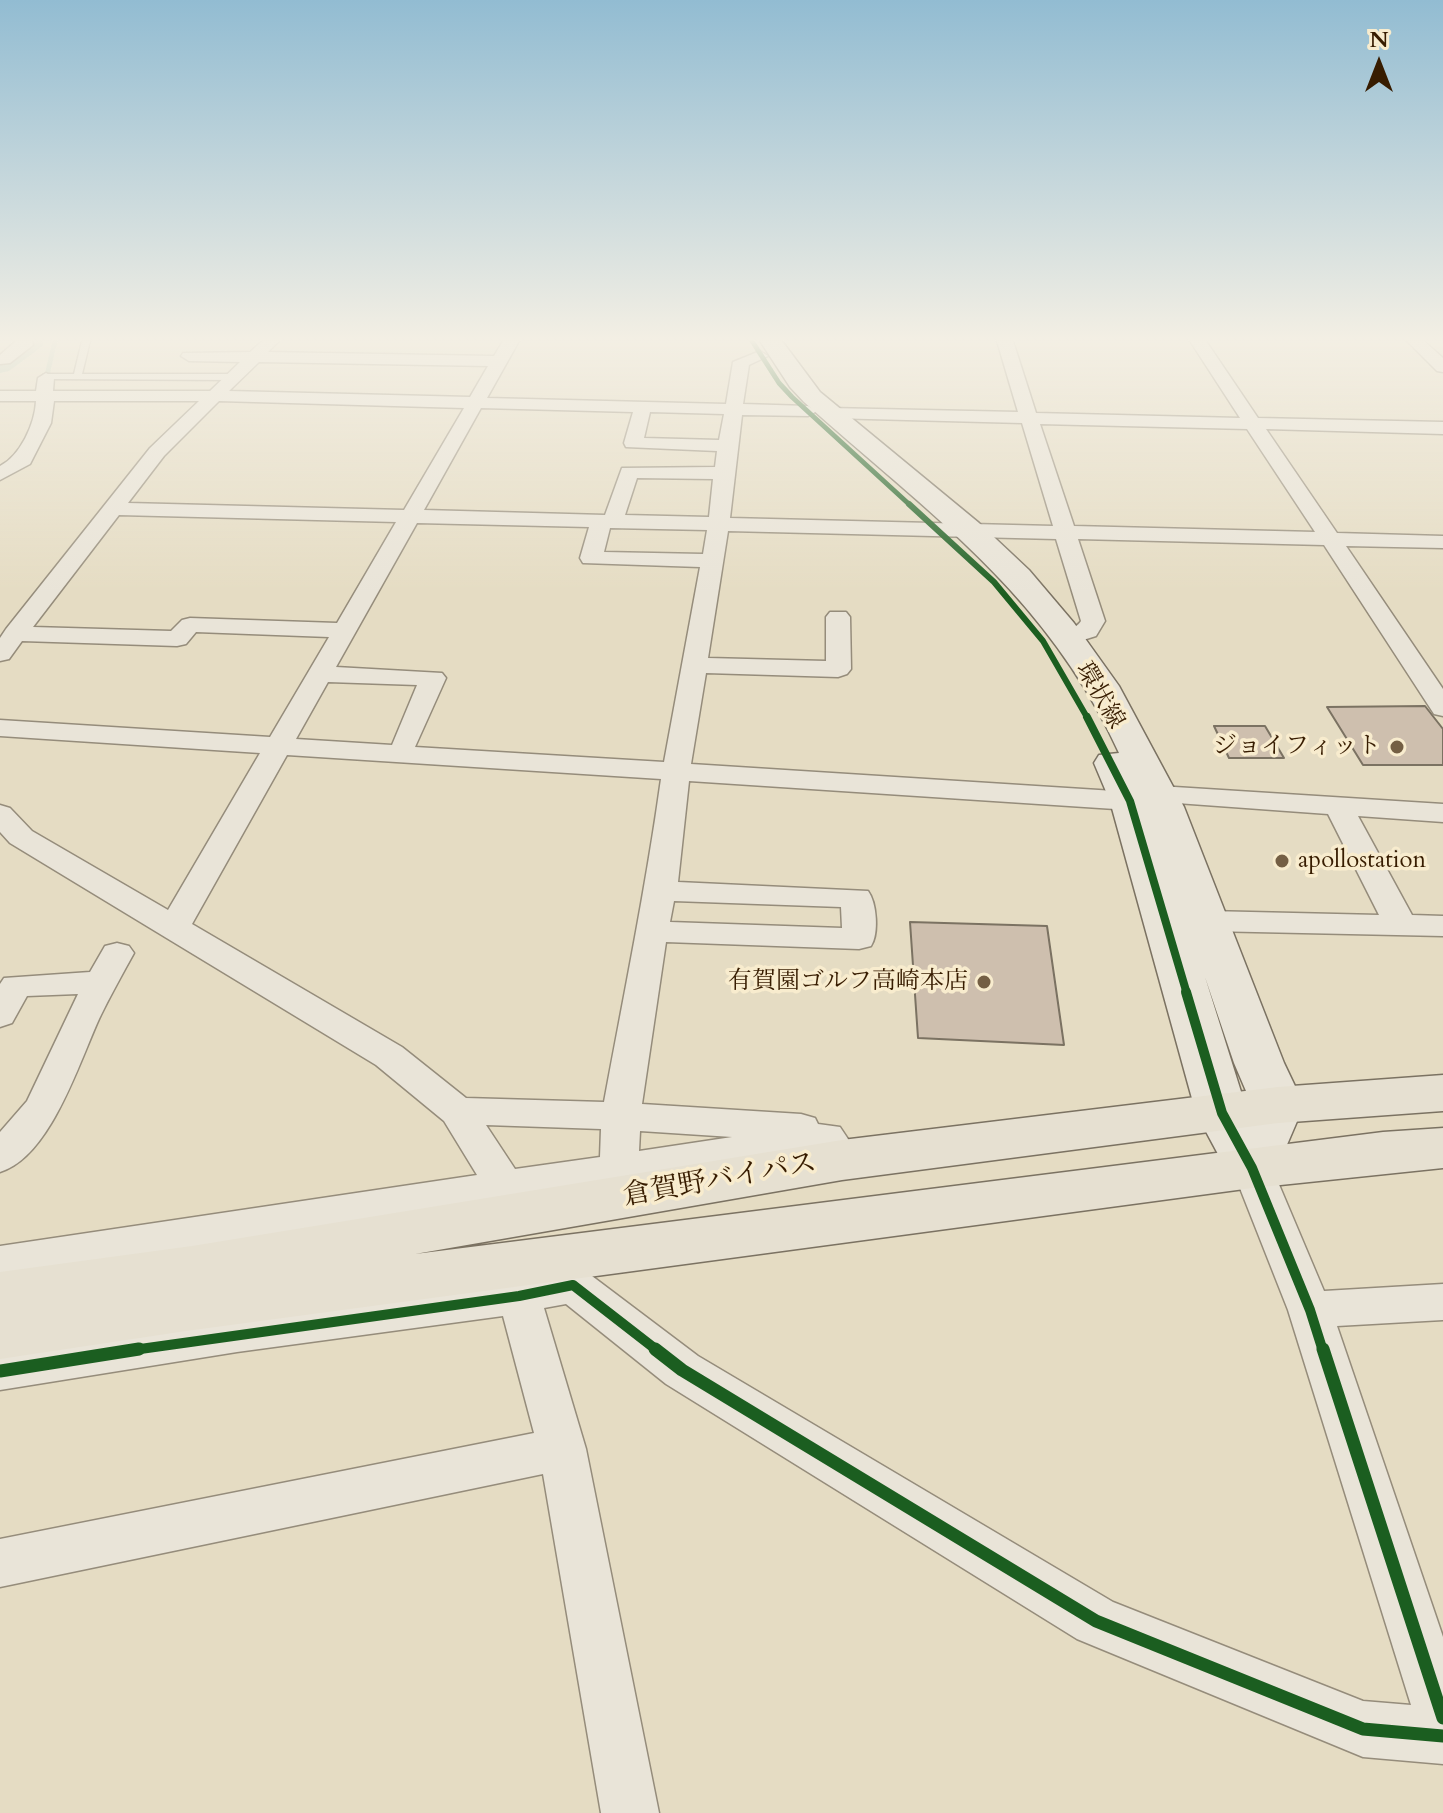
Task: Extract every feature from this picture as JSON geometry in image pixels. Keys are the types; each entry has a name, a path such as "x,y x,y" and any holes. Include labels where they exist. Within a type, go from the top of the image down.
{"highway":[{"name":"倉賀野バイパス","path":"0,1334 189,1288 834,1148 1222,1113 1278,1105 1443,1093"},
{"name":"倉賀野バイパス","path":"0,1296 189,1288 992,1203 1383,1152 1443,1148"},
{"path":"573,1285 925,1237 992,1203"}],"street":[{"path":"0,474 20,464 23,451 40,426"},
{"path":"0,654 157,452 184,426"},
{"path":"174,927 461,426"},
{"path":"638,426 633,443 726,460"},
{"path":"619,1169 621,1116 651,931 661,891 677,767 719,524 731,426"},
{"name":"環状線","path":"835,426 957,531 1020,579 1067,638 1117,710 1222,1113 1252,1168"},
{"path":"1031,426 1093,621 1087,631 1067,638"},
{"path":"1253,426 1333,539 1443,708"},
{"path":"1366,426 1443,428"},
{"path":"712,561 591,558 629,472 726,460"},
{"path":"114,509 1443,542"},
{"name":"環状線","path":"957,531 1043,641 1138,794 1208,921 1259,1063 1278,1105"},
{"path":"695,665 838,669 838,617"},
{"path":"15,634 177,639 190,625 345,630"},
{"path":"320,674 433,678 404,743"},
{"path":"0,717 278,741 404,743 677,767"},
{"path":"0,728 278,741 1443,813"},
{"path":"1338,806 1401,925"},
{"path":"0,814 21,837 389,1056 457,1111 505,1186"},
{"path":"651,931 859,939 857,898 661,891"},
{"path":"1208,921 1443,926"},
{"path":"0,1015 16,986 109,968 43,1108 0,1158"},
{"path":"1278,1105 1252,1168 1310,1310 1443,1718"},
{"path":"457,1111 621,1116 784,1126 808,1129 834,1148"},
{"path":"0,1263 619,1169 834,1148"},
{"path":"0,1371 237,1334 519,1296 573,1285 682,1370 1096,1621 1363,1729 1443,1736"},
{"path":"519,1296 562,1449 630,1813"},
{"path":"1310,1310 1443,1302"},
{"path":"0,1563 562,1449"}],"building":[{"name":"ジョイフィット","path":"1425,706 1443,729 1443,765 1363,765 1327,707"},
{"path":"1214,726 1265,726 1284,758 1229,758"},
{"name":"有賀園ゴルフ高崎本店","path":"910,922 1047,926 1064,1045 918,1038"}],"cycle path":[{"path":"823,426 994,582 1043,641 1105,747 1130,801 1222,1113 1252,1168 1310,1310 1443,1718"},
{"path":"0,1371 237,1334 519,1296 573,1285 682,1370 1096,1621 1363,1729 1443,1736"}],"place":[{"name":"ジョイフィット","path":"1397,747"},
{"name":"apollostation","path":"1282,861"},
{"name":"有賀園ゴルフ高崎本店","path":"984,982"}]}
